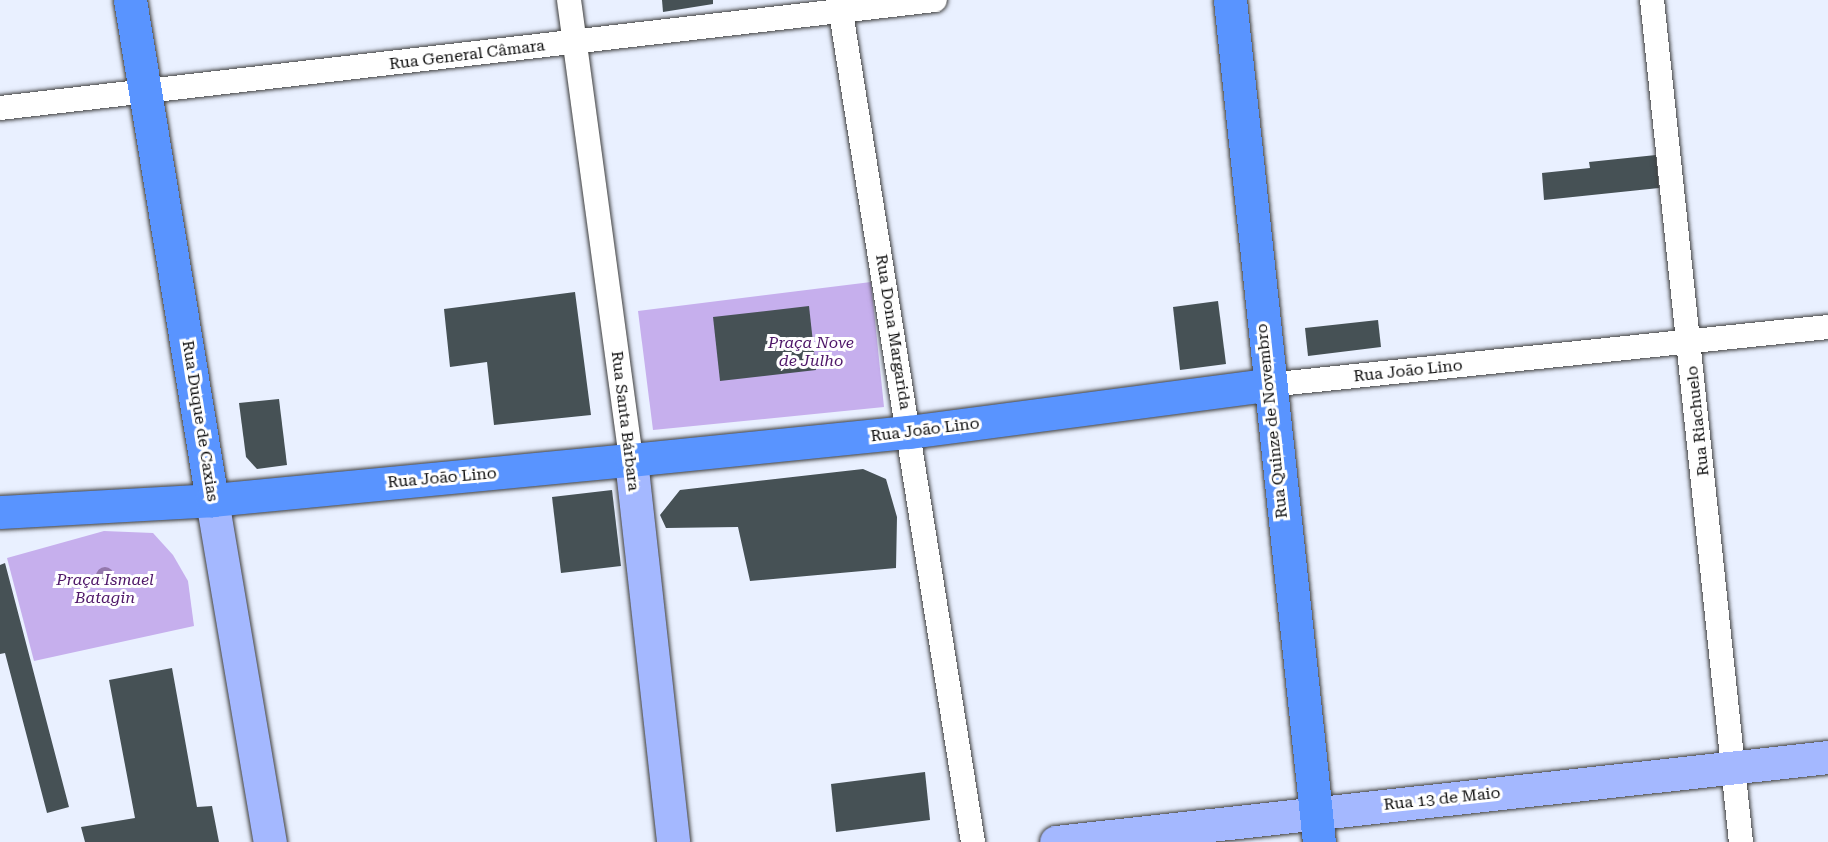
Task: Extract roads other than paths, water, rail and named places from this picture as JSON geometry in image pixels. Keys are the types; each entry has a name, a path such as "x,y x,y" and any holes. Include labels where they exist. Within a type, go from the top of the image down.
{"main road":[{"name":"Rua Duque de Caxias","path":"130,0 212,500"},
{"name":"Rua Quinze de Novembro","path":"1230,0 1268,385 1317,827"},
{"name":"Rua João Lino","path":"7,515 212,500 909,432 1268,385"}],"street":[{"name":"Rua Santa Bárbara","path":"569,0 631,460 673,842"},
{"name":"Rua General Câmara","path":"0,108 575,43 840,6 935,0"},
{"name":"Rua Riachuelo","path":"1652,0 1741,842"},
{"name":"Rua Dona Margarida","path":"840,6 973,842"},
{"name":"Rua João Lino","path":"1268,385 1828,327"},
{"name":"Rua Duque de Caxias","path":"212,500 270,842"},
{"name":"Rua 13 de Maio","path":"1056,842 1317,827 1734,767 1828,757"}],"park label":[{"name":"Praça Nove de Julho","path":"811,352"},
{"name":"Praça Ismael Batagin","path":"105,589"}]}
